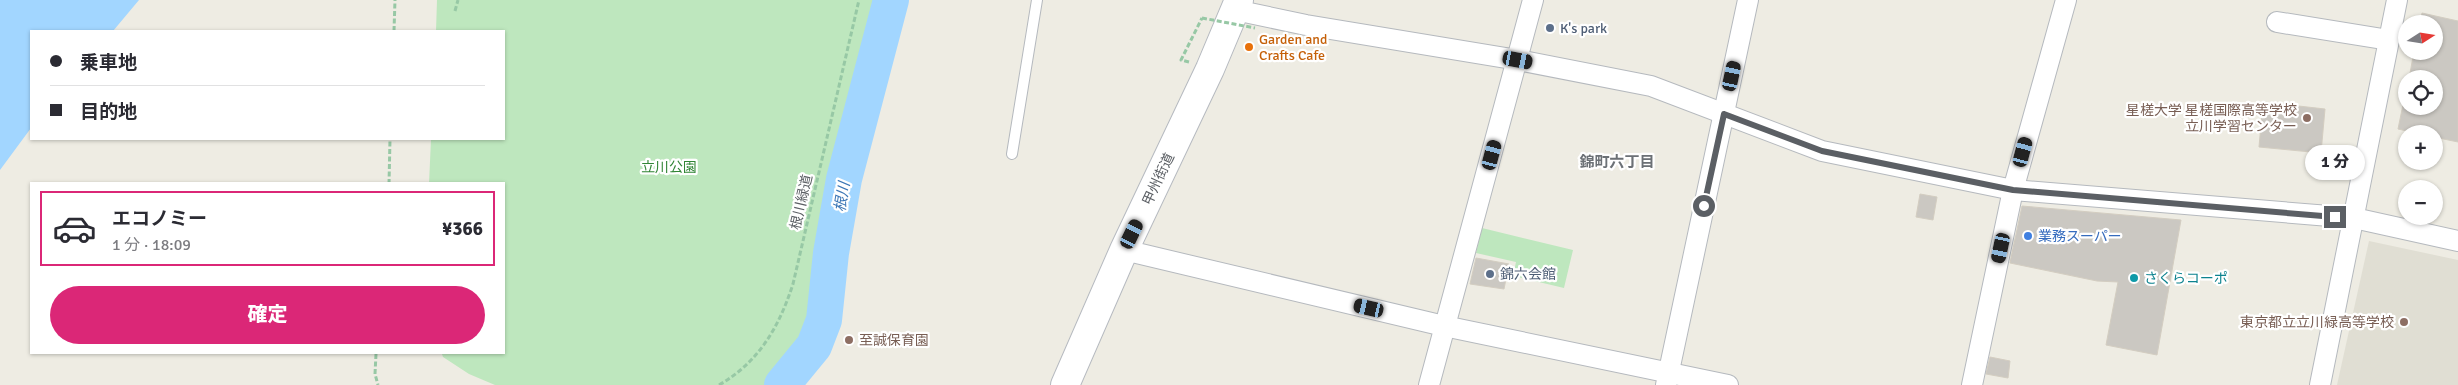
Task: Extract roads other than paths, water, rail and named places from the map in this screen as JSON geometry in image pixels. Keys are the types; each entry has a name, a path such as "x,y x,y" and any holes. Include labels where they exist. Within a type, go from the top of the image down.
{"main road":[{"name":"甲州街道","path":"1065,385 1124,250 1210,69 1237,5"}],"street":[{"path":"1429,385 1533,0"},
{"path":"1668,379 1748,0"},
{"path":"1972,385 2013,190 2066,0"},
{"path":"2320,385 2398,0"},
{"path":"1237,5 1306,25 1518,60 1651,86 1822,151 2013,190 2354,218 2458,242"},
{"path":"2278,22 2389,40"},
{"path":"1124,250 1668,379 1728,385"}],"lane":[{"path":"1012,154 1037,0"}],"water":[{"path":"0,0 139,0 114,30 30,30 30,129 0,170"}],"waterway":[{"name":"根川","path":"782,385 814,346 824,320 831,253 844,179 891,0"}],"place":[{"name":"K's park","path":"1550,28"},
{"name":"Garden and Crafts Cafe","path":"1249,47"},
{"name":"星槎大学 星槎国際高等学校 立川学習センター","path":"2307,118"},
{"name":"業務スーパー","path":"2028,236"},
{"name":"錦六会館","path":"1490,274"},
{"name":"さくらコーポ","path":"2134,278"},
{"name":"東京都立立川緑高等学校","path":"2404,322"},
{"name":"至誠保育園","path":"849,340"}],"district":[{"name":"錦町六丁目","path":"1617,162"}],"park label":[{"name":"立川公園","path":"669,167"}]}
